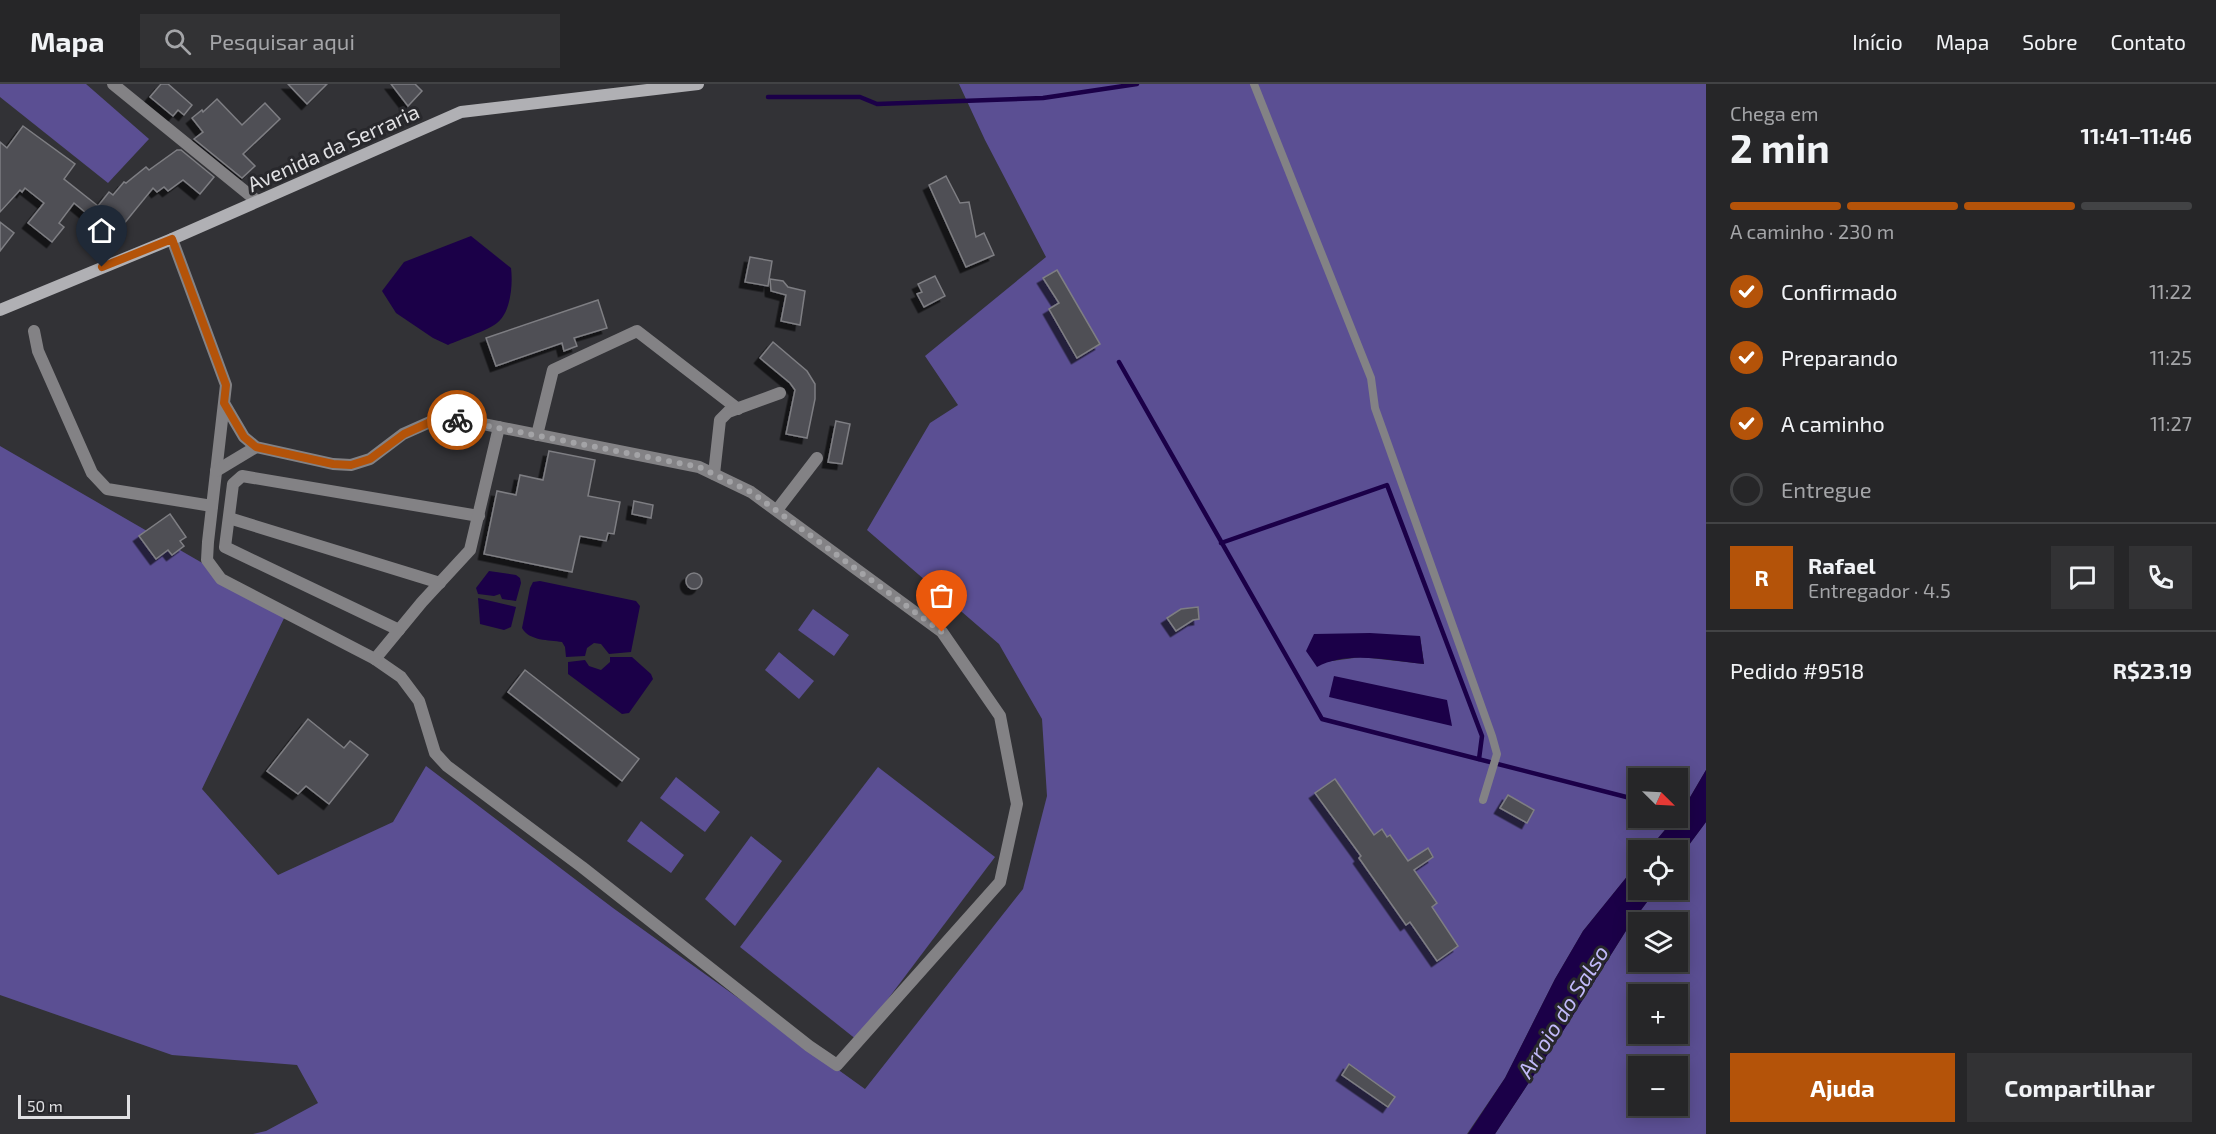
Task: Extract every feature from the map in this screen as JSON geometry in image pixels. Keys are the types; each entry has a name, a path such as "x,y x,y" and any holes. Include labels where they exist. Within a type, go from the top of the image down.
{"main road":[{"name":"Avenida da Serraria","path":"0,310 172,239 461,112 698,84"}],"street":[{"path":"113,84 257,201"},
{"path":"172,239 226,385 212,506 207,560 221,579 375,659 401,676 419,701 435,753 447,766 582,867 809,1046 837,1065 1000,882 1017,804 1000,716 942,632 751,492 699,467 499,427 439,418 404,434 370,459 351,465 333,464 256,447 244,437 224,403"},
{"path":"34,331 38,351 92,473 107,489 212,506"},
{"path":"537,435 553,370 637,331 738,409"},
{"path":"714,474 720,420 728,412 780,393"},
{"path":"375,659 470,550 499,427"},
{"path":"216,471 256,447"},
{"path":"777,510 817,458"},
{"path":"399,630 225,548 233,484 242,476 479,516"},
{"path":"229,518 440,583"}],"lane":[{"path":"1254,84 1371,378 1375,408 1492,736 1497,754 1483,800"}],"shaded area":[{"path":"0,84 86,84 149,139 108,183 0,97"},
{"path":"959,84 1706,84 1706,770 1688,800 1688,768 1628,768 1628,828 1667,828 1656,840 1628,840 1628,875 1583,931 1555,979 1505,1078 1467,1134 253,1134 266,1131 318,1103 297,1065 172,1055 0,995 0,446 287,612 202,789 278,875 393,822 426,766 613,908 865,1089 1023,889 1047,796 1042,719 999,644 867,530 930,423 958,405 925,356 1046,257 985,140","holes":["1420,636 1424,664 1361,657 1325,662"]},
{"path":"813,609 849,635 834,656 798,630"},
{"path":"779,652 814,681 799,699 765,670"},
{"path":"878,767 995,857 857,1040 740,947"},
{"path":"676,777 720,812 705,832 660,798"},
{"path":"641,821 684,855 671,873 627,841"},
{"path":"1706,822 1706,1134 1495,1134 1628,928 1628,972 1688,972 1688,912 1640,912 1648,900 1688,900 1688,846"},
{"path":"751,836 782,861 735,926 705,899"}],"water":[{"path":"471,236 511,268 510,297 502,318 497,323 448,345 433,338 396,313 382,291 404,262"},
{"path":"489,571 516,575 520,578 521,583 516,601 502,599 500,594 494,596 478,594 476,588"},
{"path":"540,581 636,601 640,606 631,652 609,654 601,644 594,643 587,648 585,656 566,657 562,642 540,639 525,632 522,628 530,588 533,582"},
{"path":"478,598 516,607 511,627 504,630 480,624"},
{"path":"1370,633 1420,636 1424,664 1356,658 1329,662 1317,667 1306,651 1314,634"},
{"path":"610,657 632,657 651,674 653,679 629,713 622,714 568,674 568,662 585,660 589,666 601,670 610,662"},
{"path":"1334,676 1447,700 1452,726 1329,697"},
{"path":"1706,770 1706,822 1688,846 1688,840 1656,840 1667,828 1688,828 1689,799"},
{"name":"Arroio do Salso","path":"1628,875 1628,900 1648,900 1640,912 1628,912 1628,928 1495,1134 1468,1134 1505,1078 1555,979 1583,931"}],"building":[{"path":"161,84 168,84 192,105 184,115 178,110 173,116 150,97"},
{"path":"288,84 327,84 307,104"},
{"path":"391,84 415,84 422,91 408,106"},
{"path":"217,99 242,125 265,103 280,119 243,154 255,166 242,178 194,139 203,132 192,118 202,110 203,112"},
{"path":"23,126 75,164 64,179 98,206 109,192 113,195 124,182 126,183 146,167 149,170 177,150 181,150 214,177 200,194 183,180 168,191 164,187 157,192 153,188 114,236 74,203 59,223 64,227 52,242 28,223 44,203 25,188 22,192 20,190 0,212 0,142 7,148"},
{"path":"946,176 960,203 969,202 976,237 984,233 994,255 966,267 929,185"},
{"path":"0,222 14,233 0,251"},
{"path":"750,257 772,261 768,286 745,282"},
{"path":"1057,270 1100,344 1077,358 1049,309 1059,303 1043,278"},
{"path":"935,276 945,296 924,307 917,294 922,292 918,284"},
{"path":"770,279 783,281 788,287 805,291 800,325 781,321 786,295 771,291"},
{"path":"598,300 607,328 574,338 577,346 564,351 562,343 496,366 486,338"},
{"path":"773,342 807,371 815,384 815,399 807,438 786,434 795,390 760,358"},
{"path":"836,421 850,424 842,464 828,462"},
{"path":"549,451 595,460 588,496 620,502 614,534 608,533 606,541 580,536 572,572 484,554 497,491 516,495 520,475 543,480"},
{"path":"634,501 653,505 651,518 632,514"},
{"path":"170,514 186,537 180,541 184,546 172,555 168,550 156,559 139,536"},
{"path":"694,573 700,575 702,581 700,587 694,589 688,587 686,581 688,575"},
{"path":"1198,607 1199,619 1193,620 1176,631 1167,618 1181,609"},
{"path":"525,670 639,759 622,781 508,692"},
{"path":"308,719 344,748 350,741 368,755 329,804 306,786 298,794 267,771"},
{"path":"1335,779 1374,835 1382,829 1387,837 1390,835 1408,861 1428,848 1433,857 1414,870 1437,903 1432,907 1458,946 1437,961 1410,922 1406,925 1359,858 1361,856 1315,793"},
{"path":"1508,795 1534,810 1527,823 1500,808"},
{"path":"1349,1064 1395,1097 1388,1107 1342,1075"}],"waterway":[{"path":"768,97 860,97 877,104 1043,98 1137,84"},
{"path":"1119,362 1322,719 1628,797"},
{"path":"1221,543 1387,485 1482,736 1479,759"}],"way so far":[{"path":"457,420 699,467 751,492 942,632"}],"route":[{"path":"102,267 172,239 226,385 224,403 244,437 256,447 333,464 351,465 370,459 404,434 439,418 457,420"}]}
